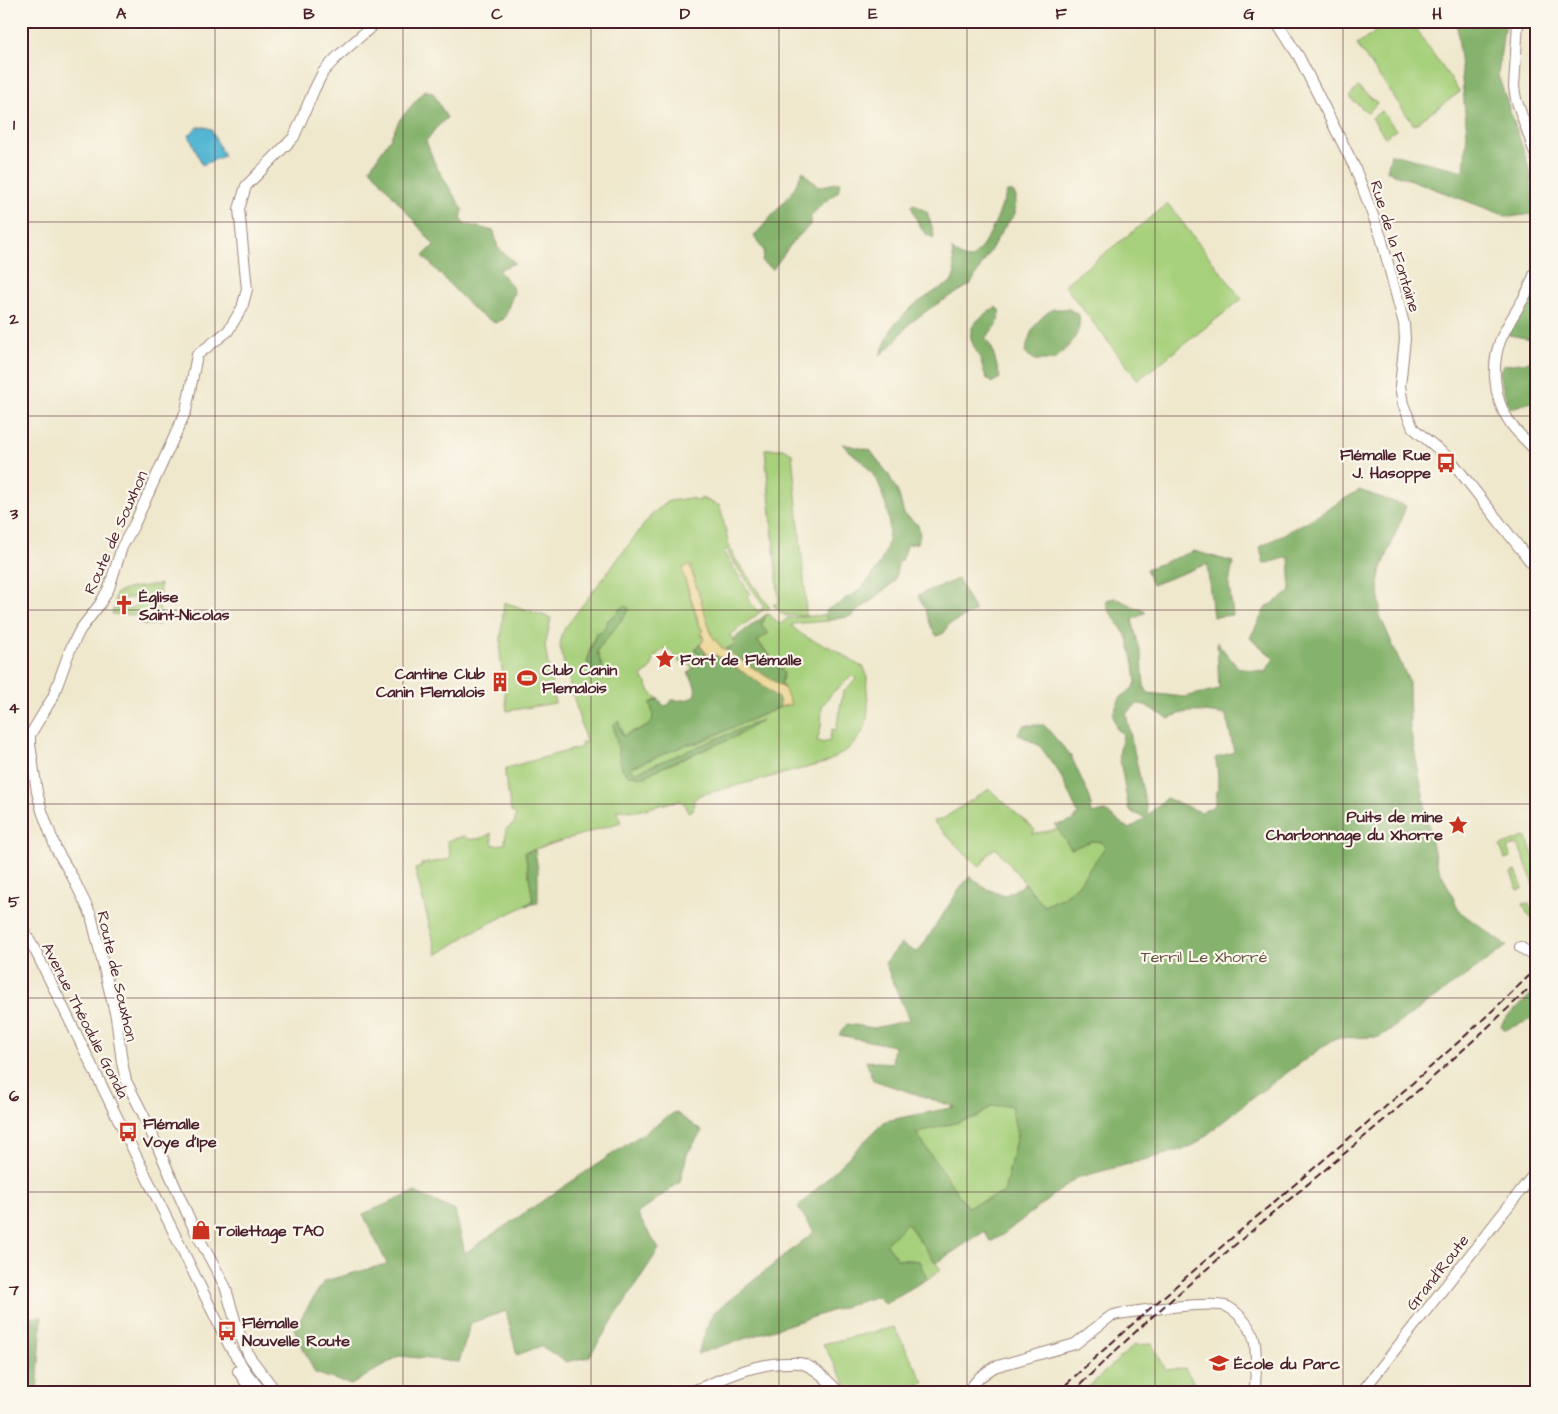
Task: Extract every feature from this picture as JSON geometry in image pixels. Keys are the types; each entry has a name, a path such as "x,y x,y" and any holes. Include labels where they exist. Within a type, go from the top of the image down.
{"street":[{"name":"Route de Souxhon","path":"276,1393 249,1356 238,1330 225,1286 194,1229 143,1114 126,1081 116,1018 91,915 56,848 42,811 36,792 30,735 53,696 70,650 80,630 100,604 109,588 122,547 186,411 196,355 228,331 242,308 247,289 239,209 246,186 294,137 323,72 338,56 378,21"},
{"name":"Rue de la Fontaine","path":"1276,21 1299,57 1355,168 1381,237 1404,324 1405,339 1400,386 1403,404 1413,428 1450,459 1537,570"},
{"path":"1518,21 1514,87 1516,99 1537,159"},
{"path":"1537,268 1525,295 1510,318 1498,342 1494,363 1496,392 1499,402 1509,422 1537,453"},
{"name":"Avenue Théodule Gonda","path":"21,926 58,996 230,1347 263,1393"},
{"name":"Avenue Théodule Gonda","path":"21,936 208,1317 236,1368 253,1393"},
{"path":"1520,947 1537,958"},
{"name":"Grand'Route","path":"1360,1393 1537,1170"},
{"path":"966,1393 980,1377 994,1367 1075,1344 1112,1316 1182,1306 1218,1305 1231,1309 1244,1320 1251,1331 1255,1344 1255,1393"},
{"path":"688,1393 752,1367 771,1363 800,1363 824,1376 840,1393"}],"green space":[{"path":"1391,21 1410,21 1460,92 1414,125 1357,45"},
{"path":"1451,21 1505,21 1498,75 1531,173 1533,214 1509,217 1387,171 1391,154 1464,171 1467,133 1457,26"},
{"path":"1358,87 1377,103 1368,113 1349,97"},
{"path":"425,90 433,93 447,118 426,141 436,166 463,210 461,219 465,224 494,231 498,248 515,263 498,270 511,285 514,292 504,319 495,323 476,312 423,256 434,245 370,168 390,139 400,119"},
{"path":"1382,111 1396,130 1385,137 1372,118"},
{"path":"803,171 818,187 840,182 838,192 821,205 811,216 810,225 792,243 773,269 762,262 764,251 754,236 791,194"},
{"path":"1007,192 1013,192 1016,197 1015,214 1003,229 970,285 932,307 910,323 893,344 880,355 893,326 914,305 951,283 955,274 952,249 960,256 968,259 971,259 978,252 993,228"},
{"path":"913,204 927,212 934,238 925,233 919,225 911,206"},
{"path":"1168,204 1242,299 1138,380 1064,285"},
{"path":"1537,288 1537,340 1509,335 1511,327 1527,298 1531,298"},
{"path":"996,307 1000,311 997,325 985,338 992,348 1000,378 991,383 985,374 972,342 971,333 978,320"},
{"path":"1053,309 1069,309 1079,315 1076,335 1073,341 1054,360 1035,360 1025,353 1029,339 1041,318"},
{"path":"1537,361 1537,400 1512,408 1508,406 1500,370 1504,365"},
{"path":"842,444 870,450 889,475 899,495 904,514 918,525 920,535 917,543 907,545 902,561 899,561 894,582 851,616 827,621 826,611 852,596 873,575 885,551 888,539 887,511 879,483 867,467"},
{"path":"765,449 786,449 792,454 806,616 784,615 773,605 779,602"},
{"name":"Terril Le Xhorré","path":"1359,490 1406,506 1379,576 1380,616 1409,682 1410,728 1436,862 1460,912 1507,946 1380,1037 1335,1038 1252,1098 1192,1147 1076,1178 1001,1236 990,1242 985,1231 936,1263 907,1223 886,1244 897,1259 919,1261 927,1279 884,1304 878,1296 697,1354 713,1313 814,1232 798,1207 885,1121 955,1107 873,1080 866,1061 892,1063 894,1046 839,1035 847,1024 874,1028 909,1020 885,963 901,944 916,952 919,951 970,876 983,887 1004,896 1025,884 1044,906 1063,897 1078,885 1105,847 1101,842 1092,841 1071,849 1055,825 1073,821 1078,814 1060,774 1040,746 1018,734 1024,725 1044,725 1071,756 1090,798 1092,814 1105,811 1129,829 1146,818 1129,811 1119,755 1123,734 1116,728 1113,714 1120,698 1132,689 1136,683 1134,665 1128,638 1108,609 1106,600 1115,598 1146,612 1132,620 1142,658 1144,686 1148,693 1184,697 1219,689 1217,642 1238,668 1265,672 1274,658 1250,638 1266,607 1291,592 1289,557 1264,564 1260,547 1317,516","holes":["1137,704 1145,705 1169,719 1189,712 1226,715 1234,752 1215,758 1218,782 1214,806 1201,812 1166,798 1148,815 1126,714","1011,1105 1017,1135 1004,1193 967,1207 916,1133 977,1117 992,1106"]},
{"path":"690,498 700,501 701,498 720,506 729,546 734,557 770,608 762,611 730,635 736,644 724,650 712,636 691,568 683,573 699,626 702,627 703,631 701,633 704,640 695,649 702,659 693,669 685,659 680,663 671,651 663,650 656,655 650,670 642,675 650,692 659,699 651,703 653,719 646,727 623,736 618,721 625,773 645,777 654,771 739,735 758,723 634,774 632,767 689,743 697,743 791,704 781,683 784,673 757,640 768,633 761,626 767,614 779,624 787,618 826,615 827,621 792,624 792,626 808,638 837,651 864,667 867,677 868,704 865,726 861,735 847,750 825,763 700,795 694,800 693,810 688,812 686,806 681,801 637,811 616,810 621,822 526,852 533,902 472,932 437,955 415,869 421,867 421,864 451,859 447,841 465,836 468,839 477,839 491,833 493,845 505,844 506,829 514,824 516,815 511,811 505,775 506,768 582,747 581,743 586,742 560,649 561,636 565,628 653,513 669,501","holes":["727,549 763,605 763,609 757,611 747,597 750,594 726,556 724,551","624,606 597,651 602,673 597,670 588,654 596,633 600,633 607,624 607,621","853,675 856,679 843,692 836,730 832,729 829,742 826,741 825,743 817,741 821,727 822,706 832,693"]},
{"path":"1194,551 1233,562 1229,585 1233,615 1213,617 1207,564 1152,585 1146,569"},
{"path":"958,579 975,611 948,625 944,633 937,636 918,595"},
{"path":"160,584 159,625 143,625 137,615 112,614 113,609 117,607 118,610 135,607 137,601 136,598 126,598 114,603 116,593 131,588"},
{"name":"Club Canin Flemalois","path":"504,602 551,618 545,647 555,703 507,711 500,652"},
{"path":"624,606 630,609 597,651 604,672 602,673 597,670 594,674 587,662 596,633 600,633 607,624 607,621"},
{"path":"767,614 761,626 769,633 757,641 784,673 781,683 784,688 724,650 736,644 732,640"},
{"path":"700,645 709,658 716,655 757,681 779,699 780,707 697,743 688,744 632,767 634,773 762,720 739,735 654,771 645,777 628,775 622,769 613,725 618,720 623,736 647,727 650,724 652,712 650,703 659,699 663,705 667,706 672,700 691,698 694,695 695,686 688,673 702,660 695,649"},
{"path":"989,789 1035,830 1032,834 1059,829 1071,848 1092,841 1101,842 1106,847 1078,885 1063,897 1044,906 996,848 990,852 980,867 933,821 941,820"},
{"path":"1524,837 1527,838 1537,867 1537,887 1535,887 1518,844 1507,848 1511,857 1505,859 1500,846"},
{"path":"535,850 538,871 538,903 524,906 533,901 525,852"},
{"path":"1516,871 1523,888 1518,890 1511,873"},
{"path":"1529,903 1532,911 1537,910 1536,918 1531,918 1523,904"},
{"path":"1537,989 1537,1017 1505,1030 1501,1026 1504,1020"},
{"path":"1011,1105 1017,1135 1004,1193 967,1207 916,1133 977,1117 992,1106"},
{"path":"675,1112 702,1131 687,1154 680,1182 637,1214 659,1249 589,1357 566,1362 541,1346 517,1355 506,1311 471,1323 459,1362 399,1356 351,1385 315,1373 294,1329 324,1281 387,1264 363,1214 415,1192 455,1211 465,1253"},
{"path":"907,1223 941,1270 927,1279 919,1261 897,1259 885,1244"},
{"path":"21,1317 42,1317 37,1393 21,1393"},
{"path":"894,1327 924,1382 907,1393 851,1393 823,1344"},
{"path":"1152,1344 1166,1370 1185,1368 1200,1393 1082,1393 1134,1345"}],"sand":[{"path":"690,566 712,636 722,648 784,688 791,704 780,707 779,699 757,681 716,655 710,658 700,645 704,640 701,632 703,631 683,573 683,567"}],"water":[{"path":"198,127 211,129 224,156 202,165 189,135"}],"railway":[{"path":"1057,1393 1176,1286 1419,1077 1537,968"},
{"path":"1072,1393 1107,1358 1181,1291 1371,1131 1537,981"}],"place":[{"name":"Flémalle Rue J. Hasoppe","path":"1446,463"},
{"name":"Église Saint-Nicolas","path":"124,605"},
{"name":"Fort de Flémalle","path":"665,659"},
{"name":"Club Canin Flemalois","path":"527,678"},
{"name":"Cantine Club Canin Flemalois","path":"500,682"},
{"name":"Puits de mine Charbonnage du Xhorre","path":"1458,825"},
{"name":"Flémalle Voye d'Ipe","path":"128,1132"},
{"name":"Toilettage TAO","path":"201,1230"},
{"name":"Flémalle Nouvelle Route","path":"227,1331"},
{"name":"École du Parc","path":"1219,1363"}]}
